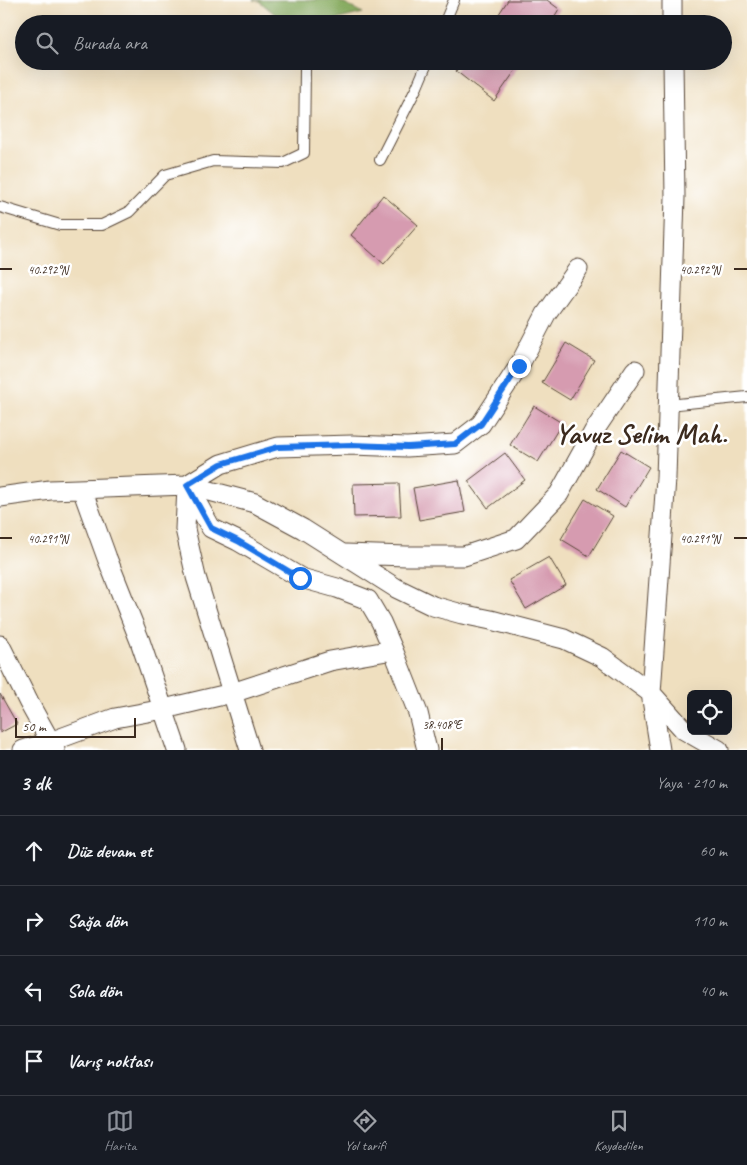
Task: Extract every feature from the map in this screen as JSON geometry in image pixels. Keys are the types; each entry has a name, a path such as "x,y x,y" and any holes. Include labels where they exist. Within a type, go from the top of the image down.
{"street":[{"path":"672,0 672,15"},
{"path":"660,750 651,693 666,478 675,197 673,70"},
{"path":"187,485 221,464 278,447 352,445 408,447 455,444 481,424 519,366 546,314 578,269"},
{"path":"344,554 464,556 516,539 559,494 594,431 635,370"},
{"path":"187,485 211,528 245,545 300,578 337,588 368,600 381,622 418,713 427,750"},
{"path":"187,485 185,529 196,577 250,750"},
{"path":"0,497 50,490 187,485 255,503 303,529 396,588 433,606 564,639 602,657 651,693 684,730 719,750"},
{"path":"82,488 140,641 177,750"},
{"path":"0,646 53,746"},
{"path":"23,750 53,746 115,718 232,693 330,661 387,651 394,652"}],"lane":[{"path":"448,15 454,0"},
{"path":"0,207 60,225 102,225 129,212 165,175 213,161 283,162 304,153 306,70"},
{"path":"380,160 424,70"},
{"path":"668,405 747,396"}],"green space":[{"path":"253,0 336,0 363,13 355,15 276,15 259,1"}],"building":[{"path":"508,0 547,0 559,9 555,15 498,15"},
{"path":"457,70 516,70 494,101"},
{"path":"383,195 418,225 384,264 351,235"},
{"path":"566,343 594,360 570,400 542,383"},
{"path":"534,406 562,423 538,462 510,445"},
{"path":"621,450 649,467 625,507 597,489"},
{"path":"505,453 525,480 488,508 468,481"},
{"path":"459,480 465,512 419,520 413,488"},
{"path":"399,483 401,516 354,517 353,484"},
{"path":"585,499 613,516 589,556 561,539"},
{"path":"549,557 566,585 526,609 509,580"},
{"path":"0,694 17,724 0,733"}],"district":[{"name":"Yavuz Selim Mah.","path":"641,433"}],"route":[{"path":"300,578 238,541 211,528 187,485 221,464 278,447 352,445 408,447 455,444 481,424 519,366"}]}
